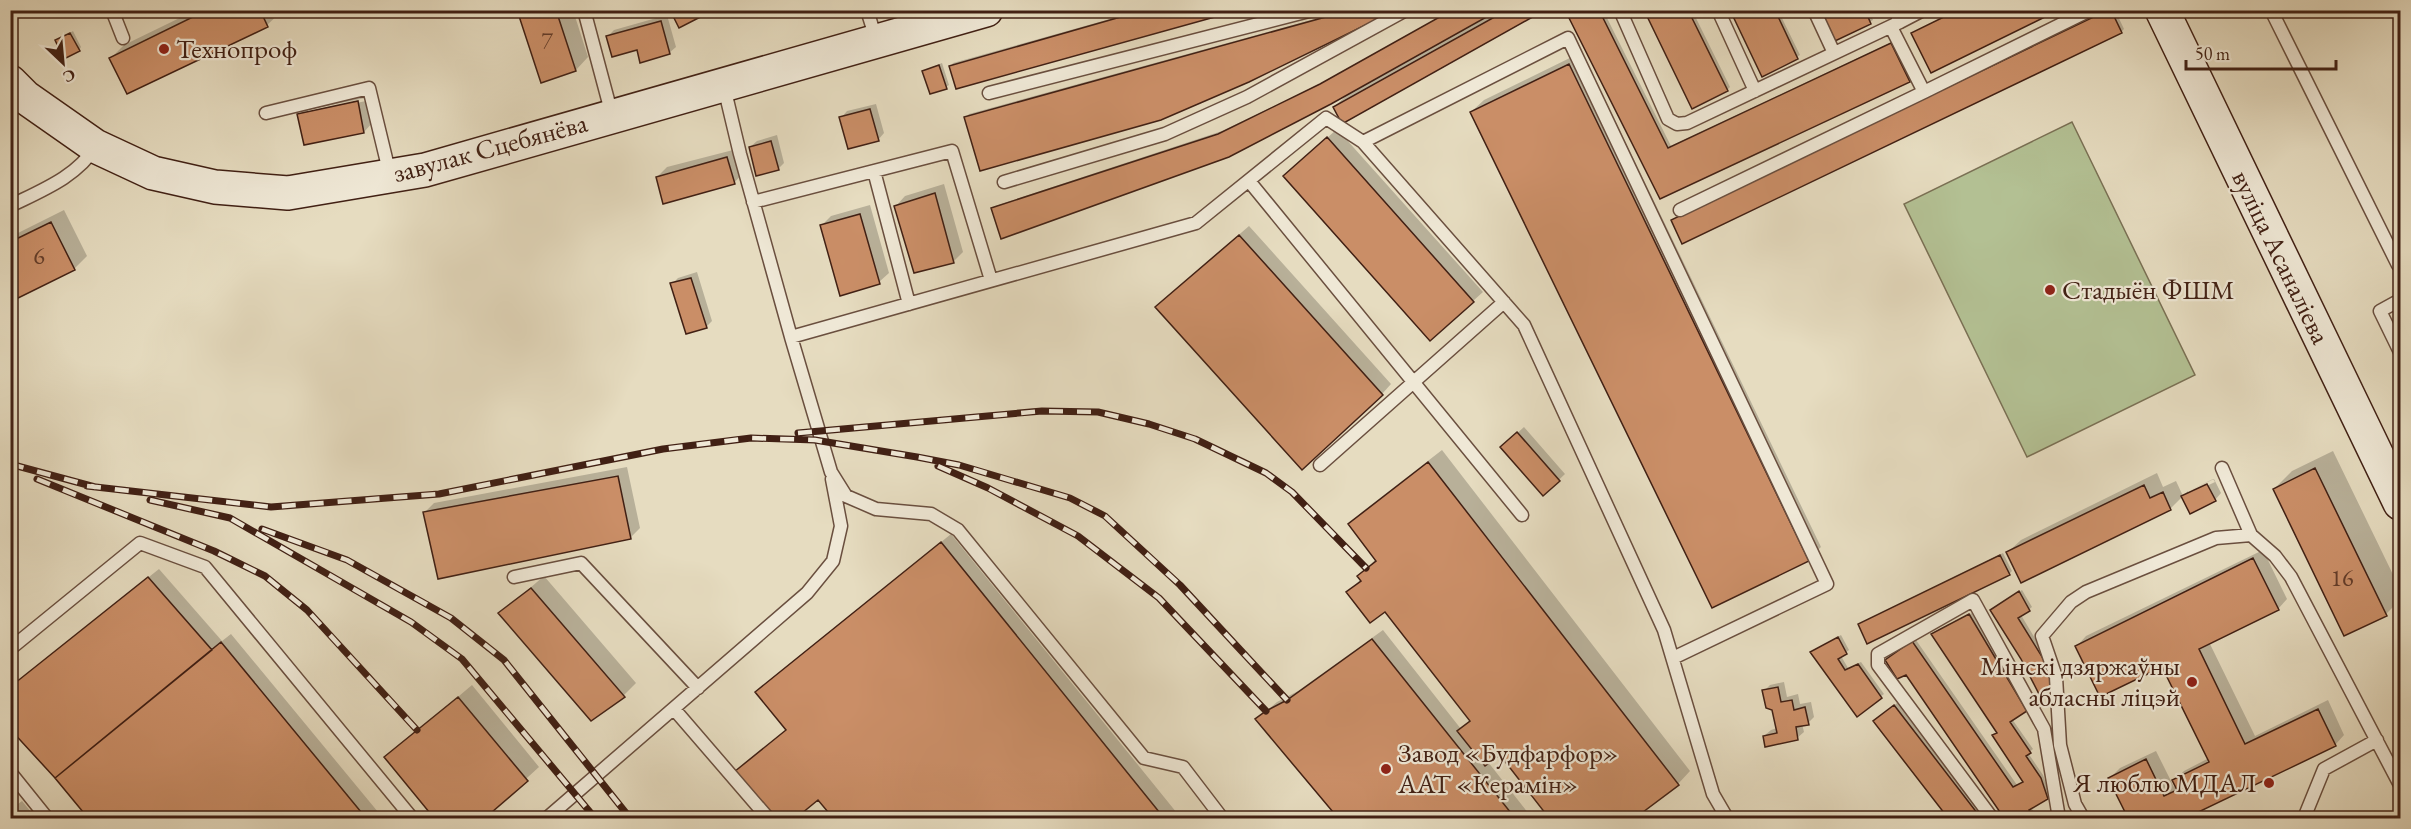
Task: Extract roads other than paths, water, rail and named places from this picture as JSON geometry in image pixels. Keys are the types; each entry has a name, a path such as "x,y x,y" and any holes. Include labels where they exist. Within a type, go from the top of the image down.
{"street":[{"name":"завулак Сцебянёва","path":"10,82 25,96 95,146 153,173 215,187 288,193 425,171 612,116 877,43 920,25 986,10"},
{"name":"вуліца Асаналіева","path":"2165,12 2400,503"}],"lane":[{"path":"112,10 123,38"},
{"path":"584,10 612,116"},
{"path":"867,10 877,43"},
{"path":"988,93 1313,10"},
{"path":"1004,182 1165,134 1247,97 1406,10"},
{"path":"1620,10 1668,119 1677,124 1688,123 1834,53 1895,20 1923,10"},
{"path":"1718,10 1755,91"},
{"path":"1814,10 1834,53"},
{"path":"1680,210 2090,10"},
{"path":"2271,10 2398,265"},
{"path":"1895,20 1924,92"},
{"path":"1363,142 1568,38 1827,584 1673,658"},
{"path":"547,819 807,593 833,561 841,526 831,472 753,202 723,86"},
{"path":"266,113 369,88 390,176"},
{"path":"791,337 1196,223 1326,118 1363,142 1524,325 1665,630 1713,794 1727,819"},
{"path":"10,206 74,171 86,162 95,146"},
{"path":"753,202 952,151 991,280"},
{"path":"874,171 909,304"},
{"path":"1249,181 1522,515"},
{"path":"2400,300 2380,311 2400,352"},
{"path":"1320,465 1504,302"},
{"path":"2222,468 2251,535 2275,556 2290,577 2400,785"},
{"path":"831,472 846,496 876,509 931,514 958,530 1144,758 1183,767 1222,819"},
{"path":"2068,819 2083,818 2075,804 2060,745 2056,677 2042,636 2071,602 2086,592 2216,538 2251,535"},
{"path":"10,649 140,543 205,567 412,819"},
{"path":"514,577 581,563 698,688"},
{"path":"1992,819 1878,665 1878,654 1973,600 2044,729 2059,819"},
{"path":"674,709 768,819"},
{"path":"2304,819 2324,769 2377,740"},
{"path":"10,772 47,819"}],"railway":[{"path":"798,433 1042,411 1098,412 1149,424 1195,439 1266,473 1292,492 1366,568"},
{"path":"87,486 271,507 439,494 663,449 751,438 815,440 917,457 959,465 1070,498 1105,516 1180,585 1287,700"},
{"path":"10,464 95,487"},
{"path":"938,466 988,488 1078,536 1159,598 1266,711"},
{"path":"37,479 214,551 265,576 307,610 417,730"},
{"path":"150,500 230,518 411,622 462,659 595,818"},
{"path":"262,529 347,560 451,618 504,660 630,818"}],"place":[{"name":"Технопроф","path":"164,49"},
{"name":"Стадыён ФШМ","path":"2050,290"},
{"name":"Мінскі дзяржаўны абласны ліцэй","path":"2192,682"},
{"name":"Завод «Будфарфор» ААТ «Керамін»","path":"1386,769"},
{"name":"Я люблю МДАЛ","path":"2269,783"}]}
